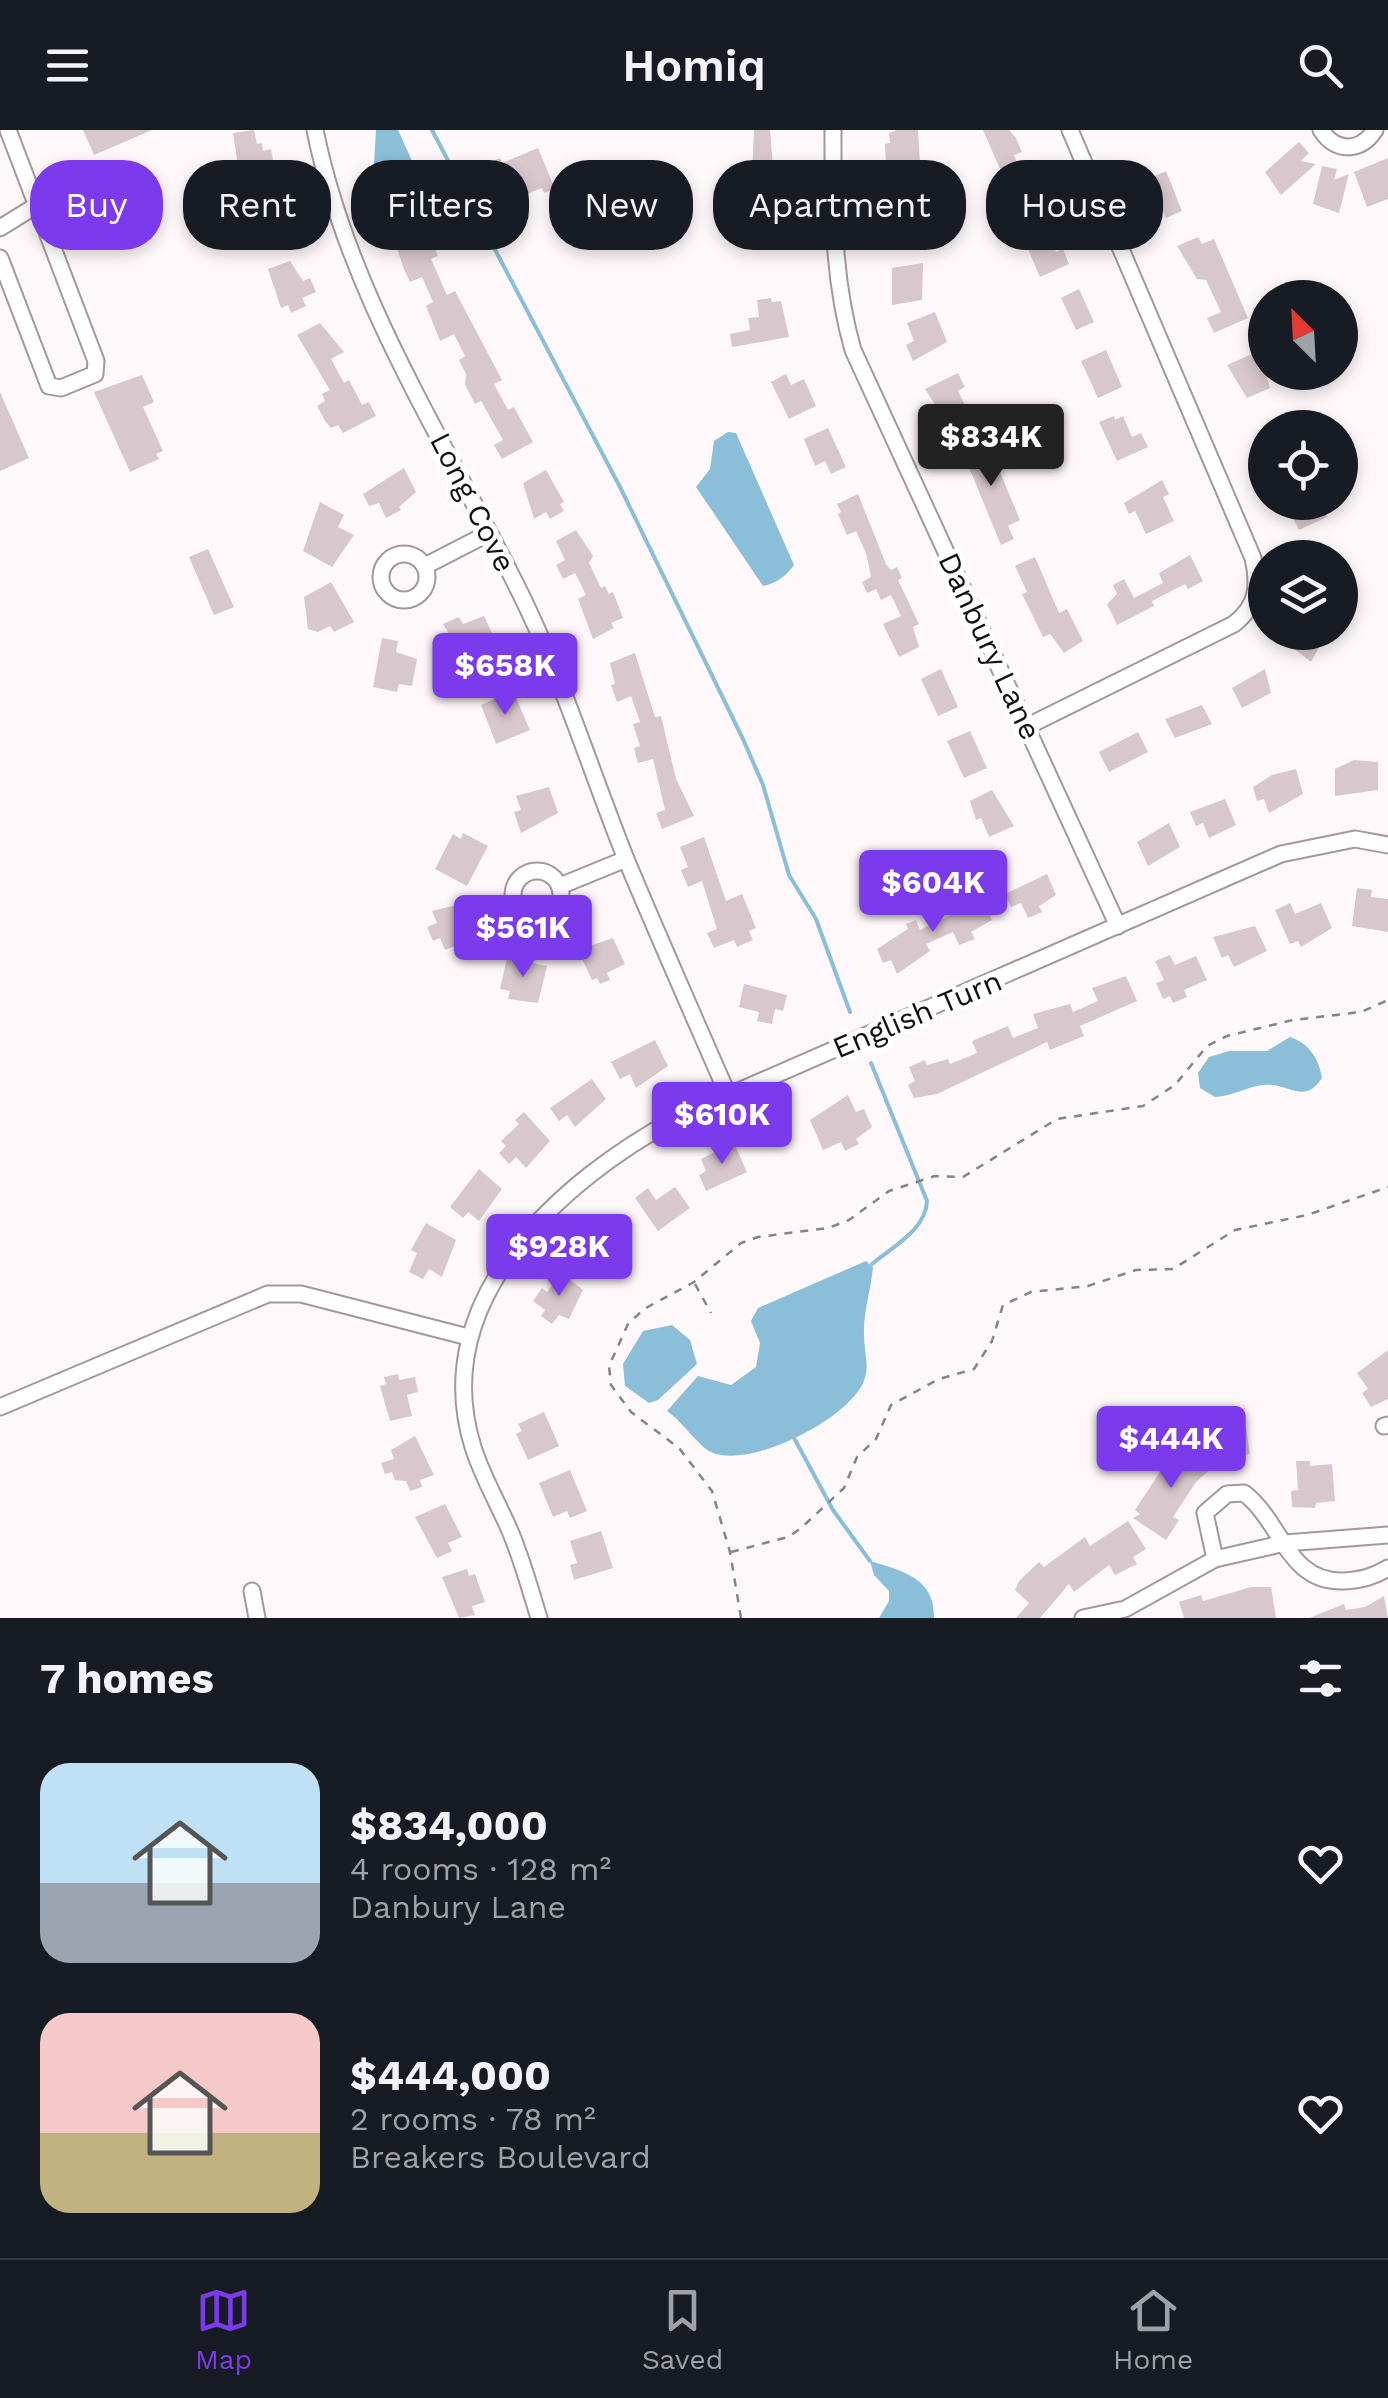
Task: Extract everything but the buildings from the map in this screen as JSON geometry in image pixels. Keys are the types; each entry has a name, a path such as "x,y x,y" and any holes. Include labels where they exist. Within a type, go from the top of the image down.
{"street":[{"path":"8,130 30,187"},
{"name":"Long Cove","path":"315,130 326,186 355,271 559,678 626,858 728,1095"},
{"name":"Danbury Lane","path":"833,130 833,242 843,317 853,350 1118,926"},
{"path":"1028,726 1234,624 1253,604 1257,591 1254,558 1070,130"},
{"path":"1321,130 1331,142 1348,148 1364,142 1375,130"},
{"path":"0,228 30,209"},
{"path":"0,258 50,386 61,388 95,374 96,361 54,250"},
{"path":"425,566 489,532"},
{"name":"English Turn","path":"539,1618 512,1535 473,1448 466,1411 468,1337 498,1275 558,1201 603,1163 648,1134 728,1095 1282,854 1354,839 1388,845"},
{"path":"560,886 626,858"},
{"path":"0,1407 268,1294 302,1294 468,1337"},
{"path":"1216,1559 1205,1513 1227,1494 1244,1493 1255,1502 1295,1563 1314,1578 1354,1580 1388,1568"},
{"path":"1083,1618 1124,1614 1216,1559 1284,1543 1388,1534"},
{"path":"252,1591 257,1618"}],"path":[{"path":"741,1618 720,1512 696,1467 664,1435 631,1412 611,1385 609,1366 628,1324 644,1309 694,1282 741,1243 828,1228 850,1220 890,1191 926,1178 964,1177 1058,1119 1152,1101 1175,1085 1207,1046 1228,1036 1293,1020 1361,1012 1388,1000"},
{"path":"730,1552 788,1536 835,1498 857,1457 876,1439 890,1405 939,1379 974,1370 992,1341 1003,1305 1014,1298 1088,1286 1136,1270 1172,1268 1236,1230 1307,1215 1388,1187"},
{"path":"694,1282 711,1312"}],"water":[{"path":"376,130 398,130 412,160 374,160"},
{"path":"728,432 736,433 794,565 781,578 763,586 696,487 710,469 714,441"},
{"path":"1290,1037 1308,1048 1318,1064 1322,1078 1309,1090 1263,1085 1215,1097 1200,1088 1198,1073 1209,1057 1229,1051 1267,1051"},
{"path":"866,1261 873,1267 864,1327 866,1375 855,1396 839,1411 796,1438 749,1454 728,1456 706,1449 667,1411 698,1376 731,1385 756,1367 760,1343 751,1321 758,1308"},
{"path":"672,1325 690,1340 697,1364 658,1400 649,1403 625,1386 623,1364 643,1331"},
{"path":"870,1561 905,1573 923,1585 933,1604 934,1618 879,1618 889,1601 889,1591 874,1575"}],"waterway":[{"path":"432,130 620,487 743,739 763,785 789,875 816,919 850,1012"},
{"path":"871,1063 927,1201 921,1221 872,1264"},
{"path":"793,1436 833,1510 870,1561"}]}
